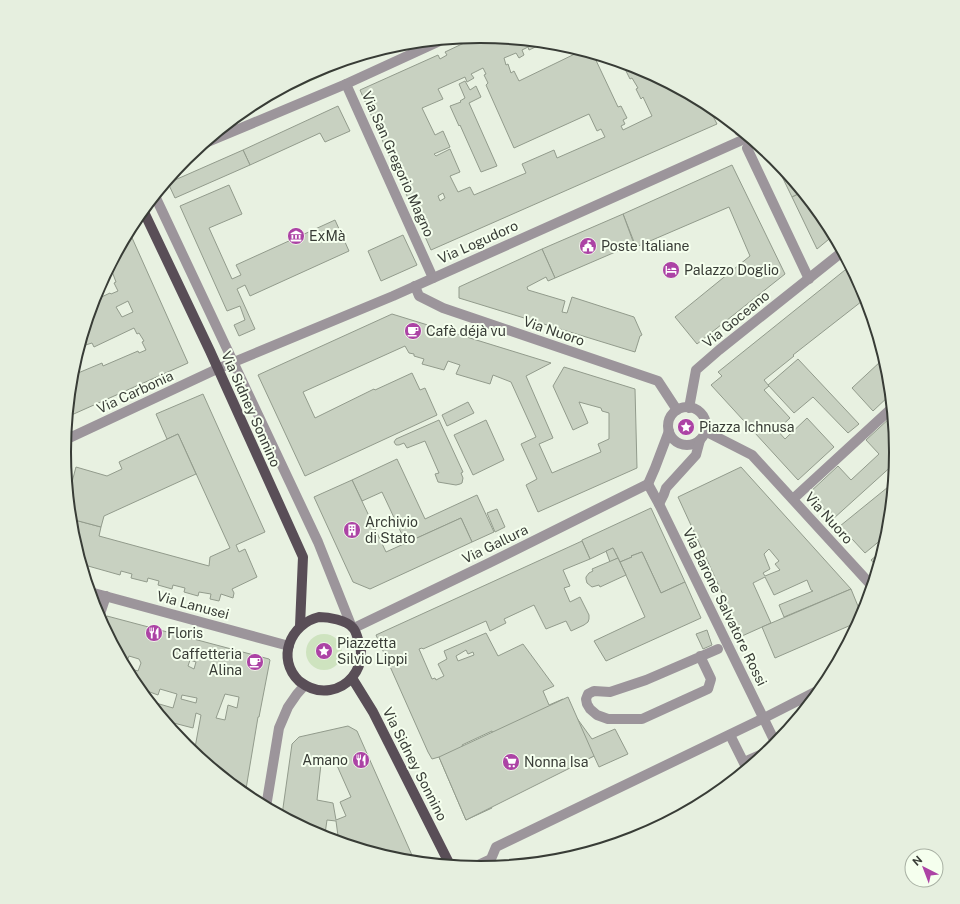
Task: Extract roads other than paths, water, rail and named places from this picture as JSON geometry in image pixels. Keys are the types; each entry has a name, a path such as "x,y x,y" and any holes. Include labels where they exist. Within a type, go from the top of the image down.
{"main road":[{"name":"Via Sidney Sonnino","path":"146,217 218,369 303,558 300,626"},
{"path":"326,617 333,618 352,626 361,646 361,653 359,666 352,678 340,687 325,691 313,689 299,680 290,668 288,653 293,635 300,626 312,619 326,617"},
{"name":"Via Sidney Sonnino","path":"352,678 373,712 447,860"}],"street":[{"path":"219,137 346,84 429,46"},
{"name":"Via San Gregorio Magno","path":"346,84 433,278"},
{"name":"Via Logudoro","path":"218,369 415,286 744,139"},
{"path":"747,148 809,278"},
{"path":"157,201 318,542 352,626"},
{"name":"Via Goceano","path":"689,408 696,370 838,255"},
{"name":"Via Nuoro","path":"415,286 419,296 443,308 658,382 677,410"},
{"name":"Via Carbonia","path":"72,437 218,369"},
{"path":"659,504 666,488 696,455 703,435 705,421 697,410 683,408 677,410 672,415 668,426 673,439 686,446 693,444 703,435"},
{"path":"793,499 887,413"},
{"path":"648,484 669,431"},
{"name":"Via Nuoro","path":"703,435 752,455 868,581"},
{"name":"Via Gallura","path":"352,626 489,563 648,484"},
{"name":"Via Barone Salvatore Rossi","path":"648,484 773,737"},
{"name":"Via Lanusei","path":"97,594 289,646"},
{"path":"102,609 106,596"},
{"path":"700,656 711,679 708,689 642,719 608,719 597,715 587,704 586,699 588,694 594,691 610,692 646,680 700,656 718,649"},
{"path":"267,801 279,728 288,707 305,685"},
{"path":"487,861 491,859 496,847 808,696"},
{"path":"730,734 745,764"}],"place":[{"name":"ExMà","path":"296,236"},
{"name":"Poste Italiane","path":"588,246"},
{"name":"Palazzo Doglio","path":"671,270"},
{"name":"Cafè déjà vu","path":"413,331"},
{"name":"Piazza Ichnusa","path":"686,427"},
{"name":"Archivio di Stato","path":"352,530"},
{"name":"Floris","path":"154,633"},
{"name":"Piazzetta Silvio Lippi","path":"324,651"},
{"name":"Caffetteria Alina","path":"255,662"},
{"name":"Amano","path":"361,760"},
{"name":"Nonna Isa","path":"511,762"}]}
